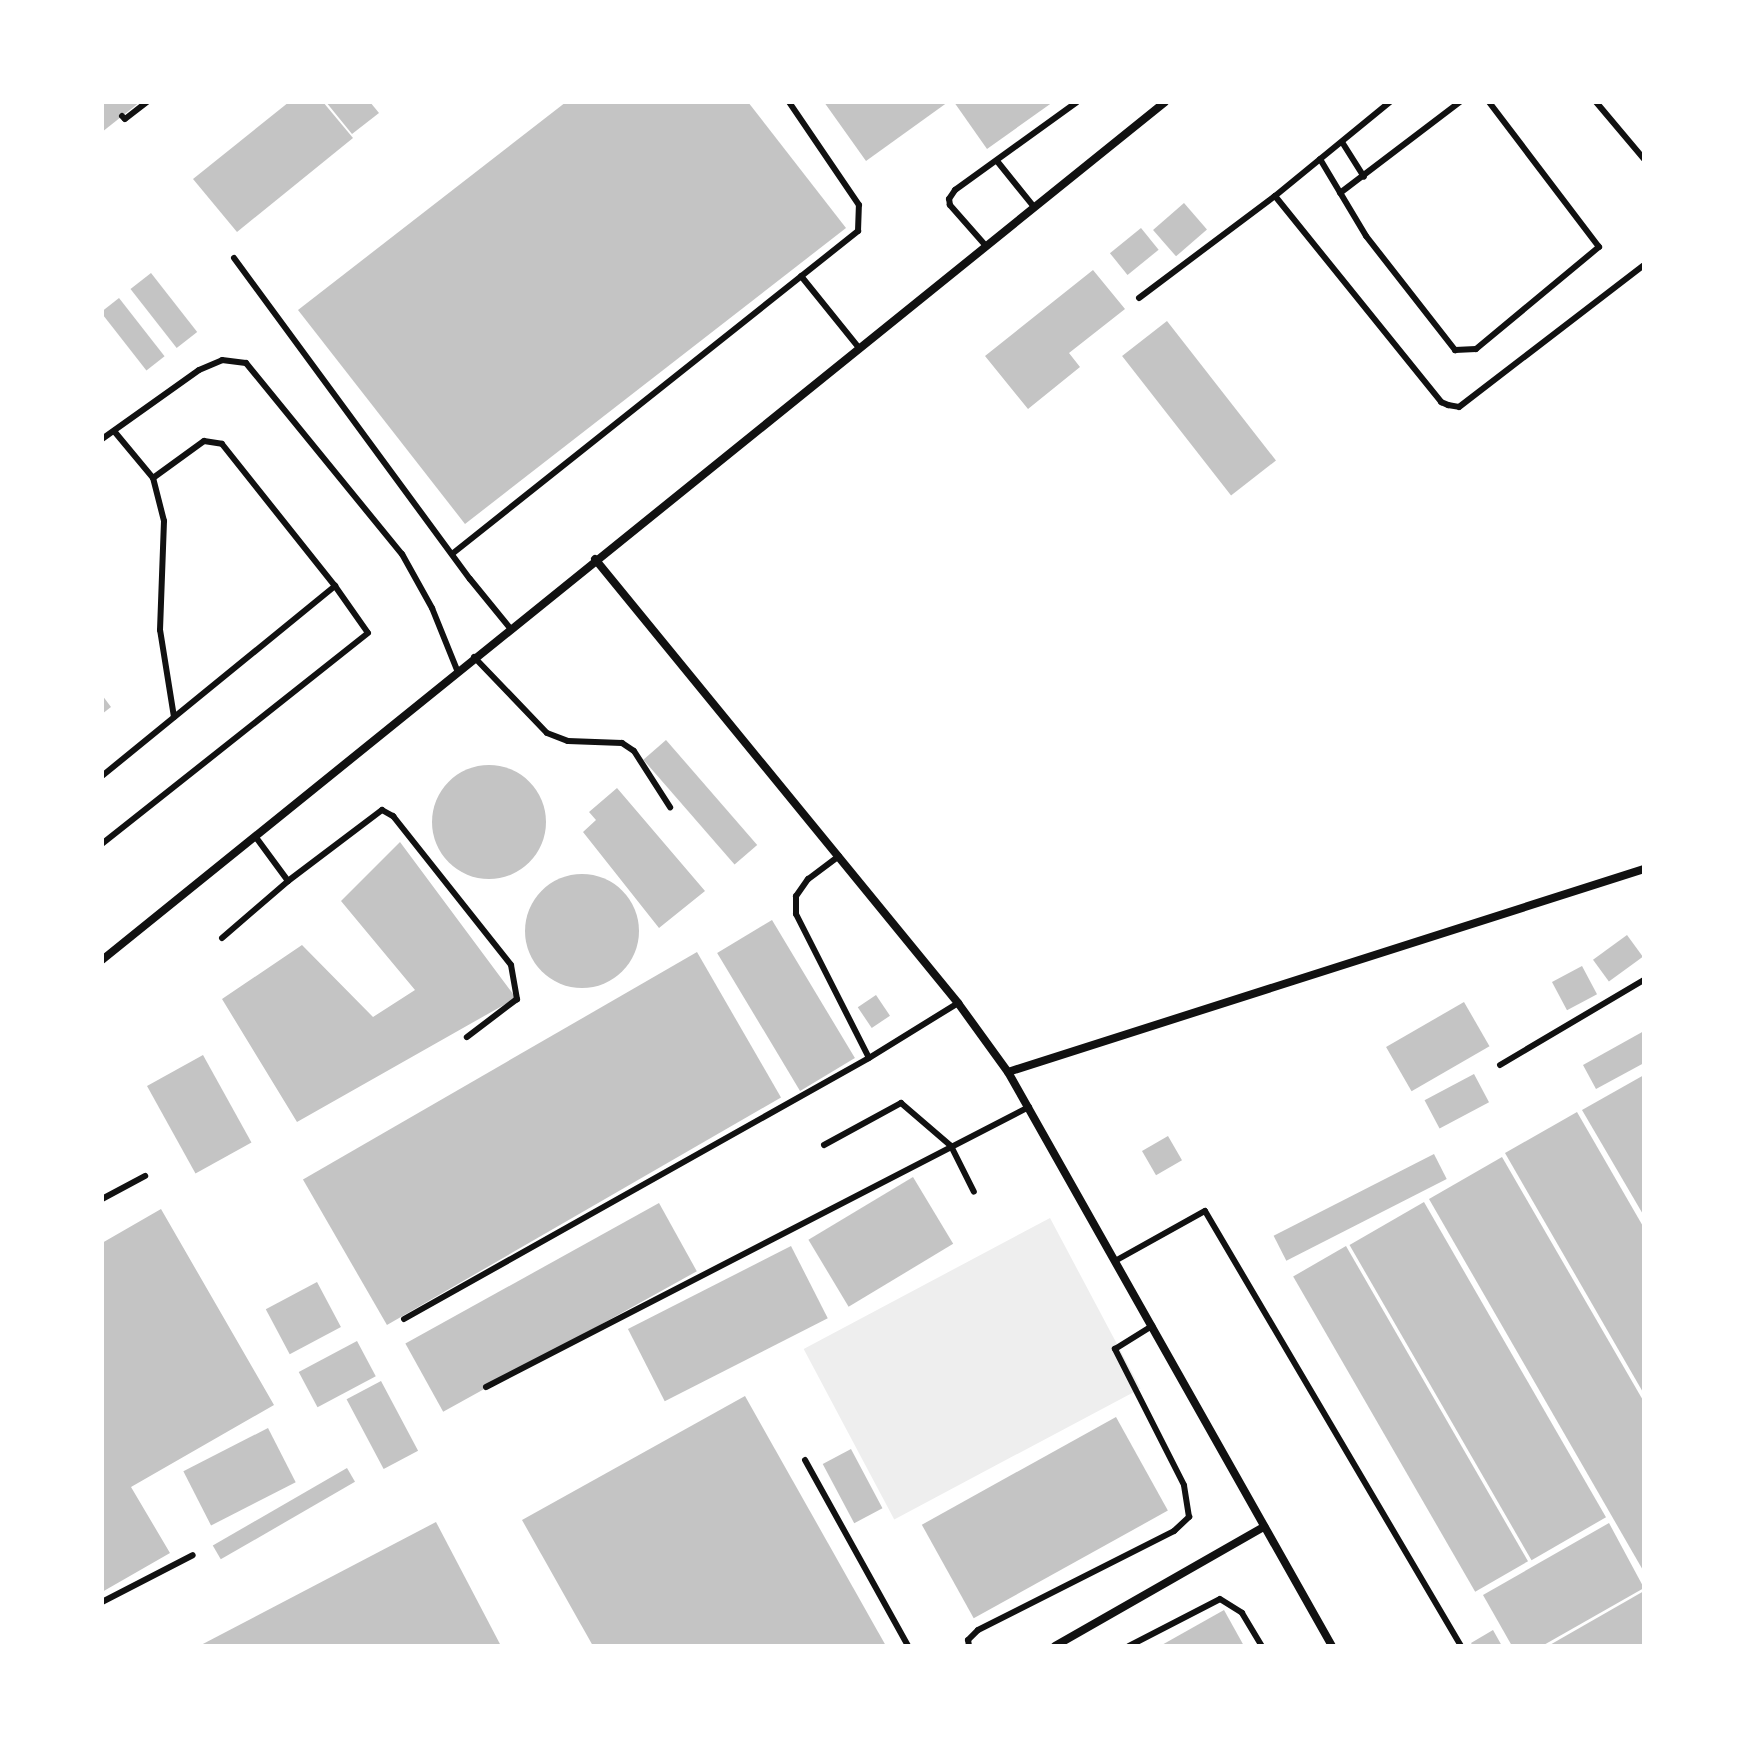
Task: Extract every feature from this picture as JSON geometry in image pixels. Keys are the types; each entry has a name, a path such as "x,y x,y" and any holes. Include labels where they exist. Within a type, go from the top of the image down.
{"street":[{"path":"102,960 457,670 1165,102"},
{"path":"595,559 958,1003 1008,1072 1332,1646"},
{"path":"1008,1072 1644,869"},
{"path":"1055,1646 1264,1527"}],"lane":[{"path":"122,116 125,119 147,102"},
{"path":"452,554 858,231 859,205 789,102"},
{"path":"986,246 950,205 949,199 955,190 1077,102"},
{"path":"1139,298 1275,196 1390,102"},
{"path":"1340,193 1460,102"},
{"path":"1320,159 1366,236 1455,350 1476,349 1599,247 1489,102"},
{"path":"1596,102 1644,159"},
{"path":"1342,142 1364,177"},
{"path":"997,161 1034,207"},
{"path":"1275,196 1441,402 1448,405 1459,407 1644,265"},
{"path":"234,258 510,628"},
{"path":"801,276 859,348"},
{"path":"102,439 199,370 222,360 246,363 402,554 432,608 457,670"},
{"path":"114,431 153,478 164,521 160,630 174,717"},
{"path":"102,844 368,633 335,586 222,444 204,441 153,478"},
{"path":"102,776 335,586"},
{"path":"474,657 547,733 568,741 622,743 634,751 670,807"},
{"path":"222,938 288,881 371,815 382,810 393,816 511,965 517,999 467,1037"},
{"path":"255,836 288,881"},
{"path":"839,856 808,879 796,896 796,914 869,1058"},
{"path":"1500,1065 1644,980"},
{"path":"404,1319 869,1058 958,1003"},
{"path":"824,1145 901,1103 951,1146 974,1192"},
{"path":"486,1387 1029,1107"},
{"path":"102,1199 145,1176"},
{"path":"1115,1261 1205,1211 1461,1646"},
{"path":"969,1646 968,1640 978,1630 1174,1531 1189,1517 1184,1485 1115,1349 1152,1326"},
{"path":"805,1460 908,1646"},
{"path":"102,1602 193,1555"},
{"path":"1129,1646 1220,1599 1242,1613 1262,1646"}],"shaded area":[{"path":"1050,1218 1141,1388 894,1519 804,1349"}],"building":[{"path":"102,102 140,102 102,132"},
{"path":"289,102 323,102 353,138 237,232 193,179"},
{"path":"326,102 370,102 379,113 352,134"},
{"path":"566,102 748,102 846,228 465,524 298,310"},
{"path":"824,102 948,102 866,161"},
{"path":"954,102 1053,102 987,149"},
{"path":"1184,203 1207,229 1176,256 1153,230"},
{"path":"1141,228 1159,250 1128,275 1110,253"},
{"path":"1093,270 1125,309 1069,353 1080,367 1028,409 985,356"},
{"path":"151,273 197,332 177,348 131,289"},
{"path":"119,298 165,356 146,370 102,314"},
{"path":"1167,321 1276,460 1231,496 1122,356"},
{"path":"102,695 111,707 102,714"},
{"path":"666,740 757,845 735,865 643,760"},
{"path":"489,765 511,769 530,781 542,800 546,822 542,844 530,863 511,875 489,879 467,875 448,863 436,844 432,822 436,800 448,781 467,769"},
{"path":"617,788 705,891 659,928 583,832 596,820 589,812"},
{"path":"400,842 516,998 297,1122 222,999 302,945 373,1017 415,990 341,901"},
{"path":"582,874 604,878 623,890 635,909 639,931 635,953 623,972 604,984 582,988 560,984 541,972 529,953 525,931 529,909 541,890 560,878"},
{"path":"772,920 855,1058 800,1091 717,953"},
{"path":"1627,935 1643,957 1609,982 1593,960"},
{"path":"697,952 781,1097 387,1325 303,1180"},
{"path":"1582,966 1597,994 1567,1010 1552,982"},
{"path":"876,995 890,1016 872,1028 858,1007"},
{"path":"1464,1002 1490,1046 1412,1091 1386,1047"},
{"path":"1644,1031 1644,1063 1596,1089 1583,1065"},
{"path":"203,1055 251,1142 196,1173 147,1086"},
{"path":"1474,1074 1489,1102 1440,1129 1425,1100"},
{"path":"1644,1075 1644,1216 1582,1110"},
{"path":"1577,1112 1644,1228 1644,1394 1505,1153"},
{"path":"1168,1136 1182,1160 1156,1175 1142,1151"},
{"path":"1434,1154 1447,1179 1286,1261 1274,1236"},
{"path":"1502,1157 1644,1402 1644,1572 1429,1199"},
{"path":"913,1177 953,1244 849,1307 808,1240"},
{"path":"1424,1202 1606,1517 1532,1560 1350,1245"},
{"path":"659,1203 697,1271 443,1412 405,1344"},
{"path":"161,1209 274,1405 131,1487 170,1553 102,1592 102,1243"},
{"path":"791,1246 828,1318 665,1401 628,1329"},
{"path":"1346,1246 1528,1561 1475,1592 1293,1276"},
{"path":"317,1282 341,1327 290,1354 266,1309"},
{"path":"357,1341 376,1376 318,1407 299,1372"},
{"path":"381,1381 418,1451 384,1469 347,1399"},
{"path":"745,1396 886,1646 593,1646 522,1520"},
{"path":"1116,1417 1168,1511 974,1618 922,1525"},
{"path":"268,1428 296,1482 211,1525 183,1471"},
{"path":"851,1449 882,1508 854,1523 823,1464"},
{"path":"347,1468 355,1482 221,1559 213,1546"},
{"path":"436,1522 501,1646 199,1646"},
{"path":"1609,1523 1644,1588 1542,1646 1512,1646 1483,1595"},
{"path":"1644,1591 1644,1646 1548,1646"},
{"path":"1224,1610 1244,1646 1160,1646"},
{"path":"1493,1630 1502,1646 1473,1646 1471,1643"}]}
